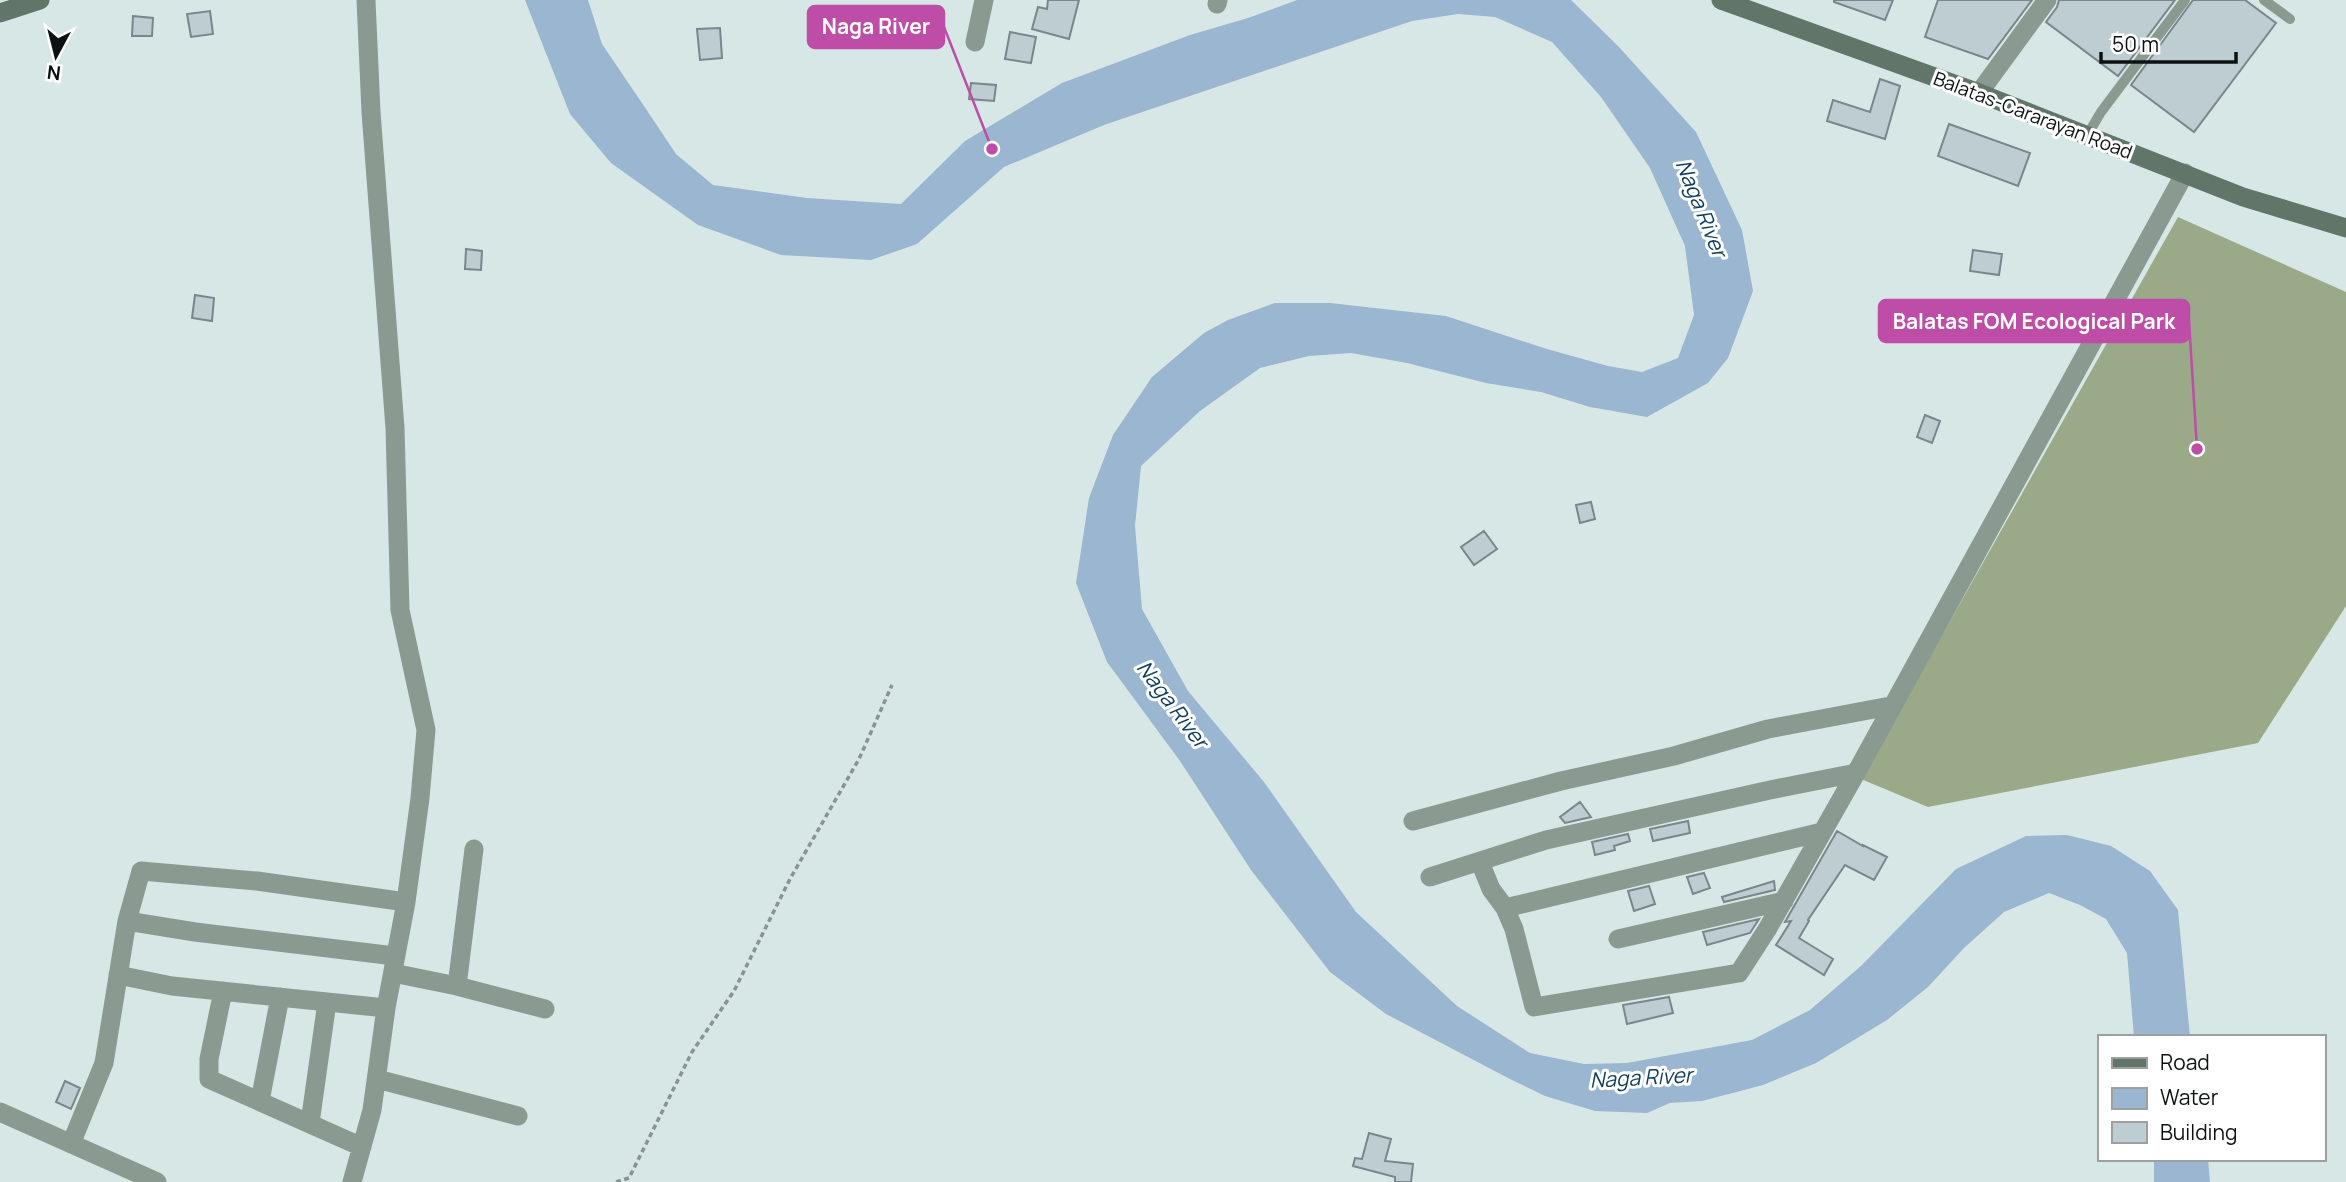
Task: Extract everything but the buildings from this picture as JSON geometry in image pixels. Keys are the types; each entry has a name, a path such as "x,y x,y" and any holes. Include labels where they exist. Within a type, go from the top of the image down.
{"main road":[{"path":"0,13 40,0"},
{"name":"Balatas-Cararayan Road","path":"1721,0 2088,134 2243,197 2346,228"}],"street":[{"path":"352,1182 377,1079 386,1008 406,902 426,730 400,610 395,428 371,112 366,0"},
{"path":"975,42 984,0"},
{"path":"1979,93 2046,0"},
{"path":"1480,862 1491,889 1505,908 1514,929 1534,1007 1738,973 1784,901 1856,773 2185,173"},
{"path":"1413,821 1561,781 1674,756 1768,729 1891,706"},
{"path":"1430,877 1546,840 1856,773"},
{"path":"1505,908 1822,832"},
{"path":"457,986 474,849"},
{"path":"71,1144 104,1063 127,921 141,871 257,881 406,902"},
{"path":"1618,939 1784,901"},
{"path":"127,921 394,965 457,986 545,1009"},
{"path":"118,975 172,986 386,1008"},
{"path":"223,991 209,1059 209,1079 362,1147"},
{"path":"260,1101 280,997"},
{"path":"310,1124 327,1002"},
{"path":"377,1079 518,1116"},
{"path":"0,1112 157,1182"}],"lane":[{"path":"2088,134 2185,0"},
{"path":"2264,0 2290,19"}],"path":[{"path":"616,1182 629,1178 692,1052 734,991 790,879 859,759 892,685"}],"green space":[{"path":"2178,217 2346,292 2346,606 2258,743 1928,807 1861,779"}],"water":[{"path":"525,0 588,0 602,44 676,154 713,185 807,198 901,204 965,141 1062,83 1190,35 1297,0 1571,0 1618,46 1696,132 1742,230 1753,291 1728,358 1708,383 1647,417 1590,407 1541,392 1486,383 1407,363 1351,353 1309,356 1260,368 1200,411 1141,466 1135,526 1142,609 1188,691 1264,782 1356,912 1457,1006 1530,1053 1584,1064 1627,1063 1752,1040 1810,1010 1862,965 1956,869 2026,836 2067,835 2111,846 2150,871 2178,910 2190,1035 2134,1035 2127,953 2106,919 2049,893 2004,912 1964,948 1928,987 1887,1020 1816,1063 1763,1085 1702,1101 1670,1103 1647,1113 1595,1111 1545,1096 1386,1014 1330,972 1251,870 1180,761 1107,662 1076,583 1089,498 1113,435 1152,377 1204,333 1228,320 1275,303 1330,303 1446,316 1547,349 1608,366 1642,372 1678,358 1694,315 1685,246 1650,168 1601,97 1552,42 1495,17 1458,14 1412,21 1104,125 1004,167 917,244 871,260 781,255 698,225 611,163 570,114"},
{"path":"2154,1161 2208,1161 2210,1182 2154,1182"}],"place":[{"name":"Naga River","path":"992,149"},
{"name":"Balatas FOM Ecological Park","path":"2197,449"}]}
